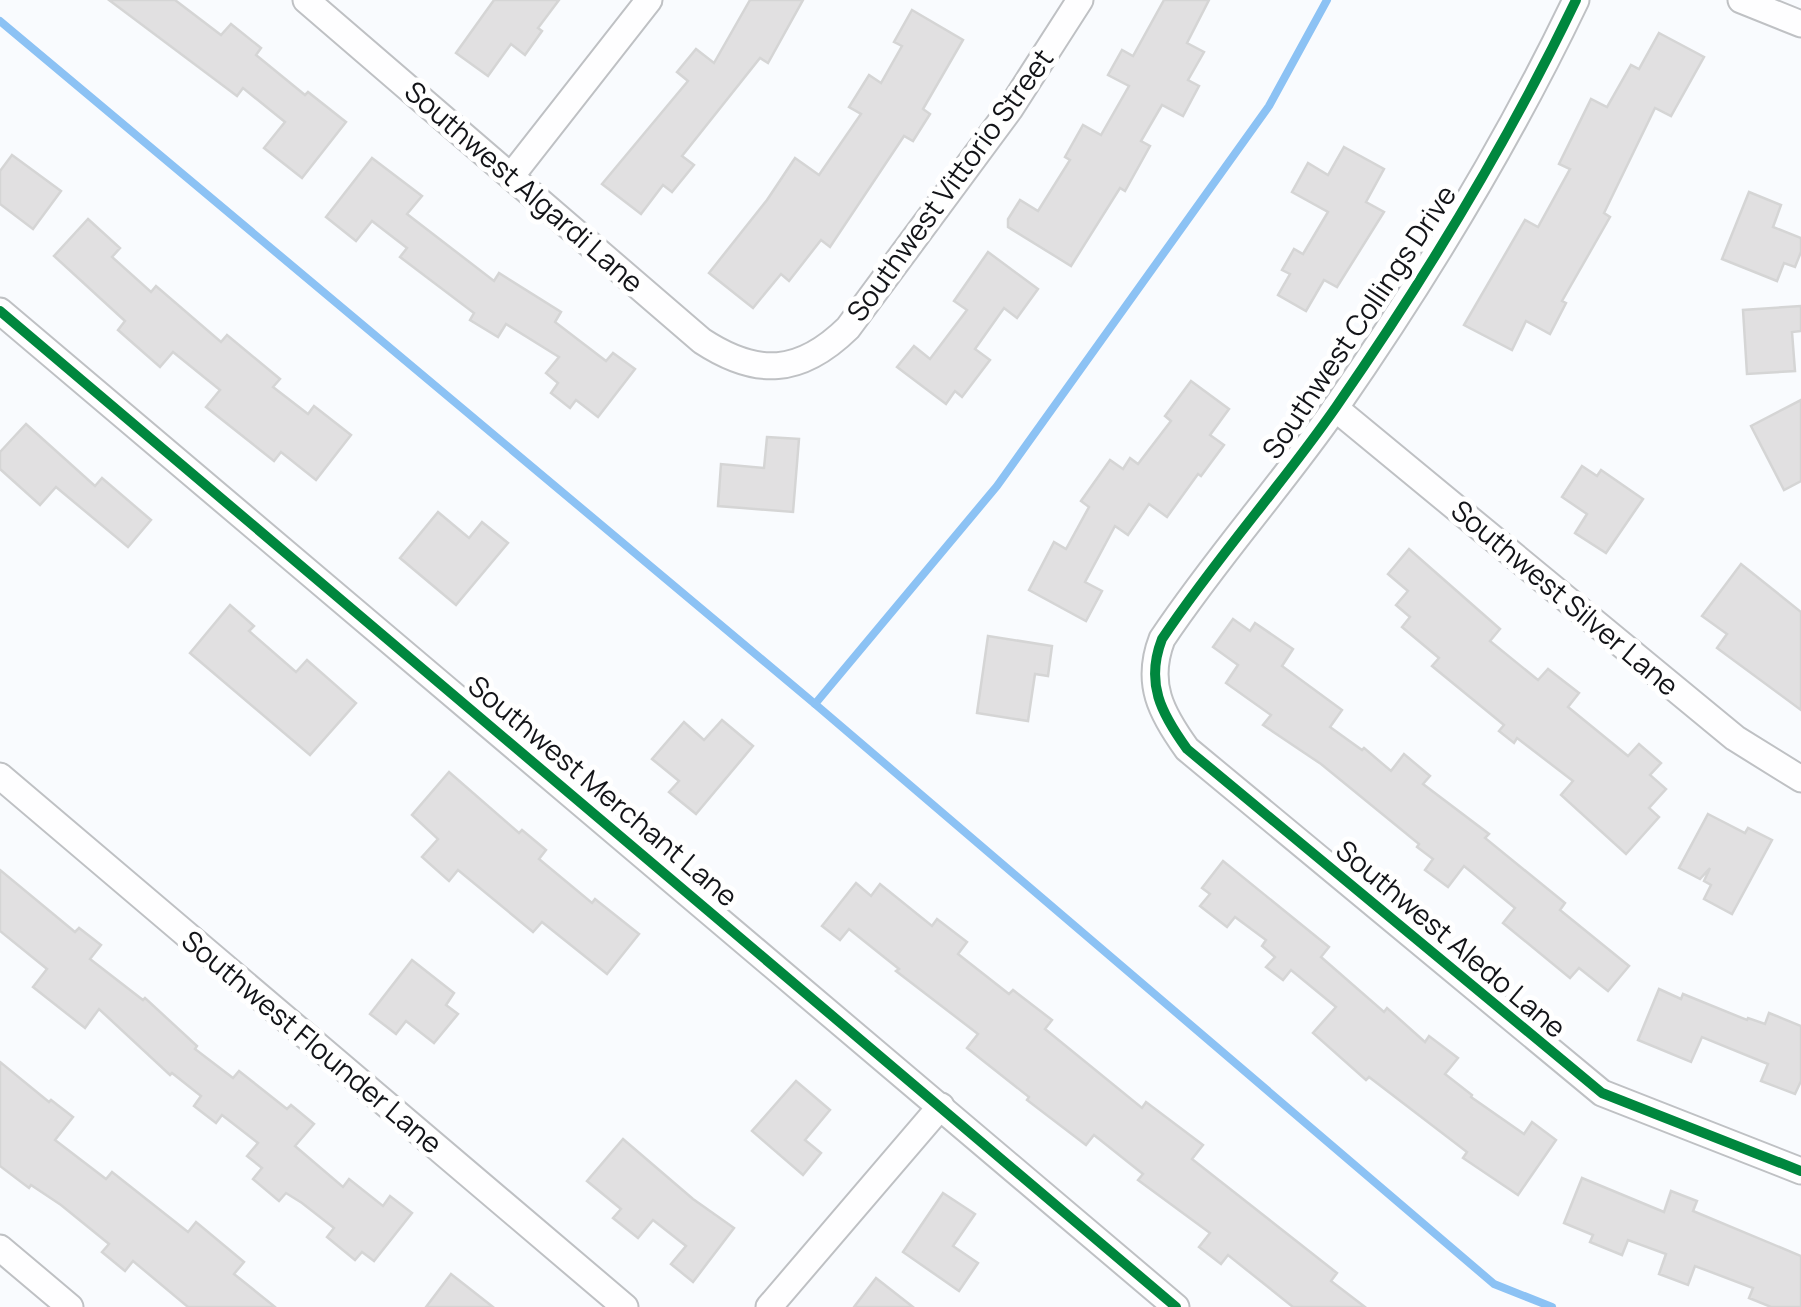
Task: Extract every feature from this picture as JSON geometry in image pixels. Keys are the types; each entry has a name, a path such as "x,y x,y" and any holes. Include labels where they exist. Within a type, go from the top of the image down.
{"street":[{"name":"Southwest Algardi Lane","path":"306,0 702,341 729,358 748,364"},
{"path":"512,175 649,0"},
{"name":"Southwest Vittorio Street","path":"748,364 771,366 811,357 848,328 1010,109 1080,0"},
{"name":"Southwest Collings Drive","path":"1156,655 1176,618 1335,408 1457,221 1550,55 1576,0"},
{"path":"1740,0 1801,24"},
{"name":"Southwest Merchant Lane","path":"0,311 1176,1307"},
{"name":"Southwest Silver Lane","path":"1335,408 1735,738 1801,779"},
{"name":"Southwest Aledo Lane","path":"1156,655 1155,692 1161,710 1188,749 1602,1093 1801,1171"},
{"name":"Southwest Flounder Lane","path":"0,776 625,1307"},
{"path":"769,1307 942,1106"},
{"path":"0,1248 70,1307"}],"building":[{"path":"109,0 175,0 221,35 231,24 261,48 256,55 346,122 302,178 264,148 285,122 243,88 237,96"},
{"path":"494,0 559,0 538,28 542,31 525,55 511,44 488,76 456,53"},
{"path":"750,0 803,0 768,63 760,58 682,156 694,165 672,192 663,185 641,214 602,184 688,81 677,72 696,49 714,63"},
{"path":"1164,0 1209,0 1187,43 1204,52 1188,80 1199,86 1183,116 1162,105 1141,141 1150,146 1125,191 1120,188 1071,266 1008,227 1008,219 1020,200 1038,211 1070,160 1065,157 1083,125 1101,135 1129,86 1108,75 1122,50 1133,56"},
{"path":"912,10 963,40 923,109 930,114 913,141 904,136 830,247 821,240 789,281 781,274 753,308 709,273 795,158 819,175 861,114 849,107 869,75 881,83 902,46 894,42"},
{"path":"1659,33 1704,57 1671,116 1655,108 1604,213 1610,217 1562,301 1566,303 1550,334 1526,321 1512,350 1464,325 1525,220 1538,227 1570,169 1559,164 1591,99 1607,107 1631,65 1639,69"},
{"path":"1344,147 1384,169 1366,202 1384,212 1337,287 1324,280 1306,311 1278,295 1290,274 1282,270 1294,249 1303,254 1328,212 1292,192 1308,163 1328,175"},
{"path":"12,155 61,191 33,229 0,204 0,171"},
{"path":"372,158 422,196 407,214 494,281 499,273 561,312 555,322 606,361 613,353 635,369 598,417 576,400 570,408 551,393 558,383 546,373 559,357 506,324 498,337 470,320 474,313 400,257 407,248 372,221 356,241 326,217"},
{"path":"1749,192 1781,205 1773,227 1801,238 1795,267 1784,263 1777,281 1722,259"},
{"path":"88,219 120,248 112,257 151,292 156,286 221,342 227,335 280,379 273,387 308,414 314,406 351,435 316,480 281,452 274,461 206,407 220,390 173,352 160,367 118,330 125,321 54,256"},
{"path":"988,252 1038,289 1017,318 1004,308 975,349 990,360 962,397 955,391 946,404 897,367 914,346 930,359 967,310 954,301"},
{"path":"1801,306 1801,331 1792,332 1795,371 1747,374 1743,310"},
{"path":"1191,381 1229,409 1210,435 1224,445 1201,476 1198,474 1167,517 1149,504 1128,535 1115,526 1085,582 1102,591 1086,621 1029,590 1054,542 1066,549 1089,507 1081,501 1110,460 1123,469 1130,458 1138,464 1171,421 1165,416"},
{"path":"1801,400 1801,481 1784,490 1751,426"},
{"path":"26,424 95,486 102,478 151,520 128,547 56,487 40,505 0,469 0,452"},
{"path":"767,437 799,439 793,512 718,506 721,464 764,468"},
{"path":"1582,466 1597,476 1601,470 1643,499 1606,553 1575,533 1587,514 1562,497"},
{"path":"438,512 469,538 482,522 508,543 456,605 400,558"},
{"path":"1409,549 1500,629 1490,641 1538,680 1548,669 1579,693 1568,707 1628,756 1639,744 1661,763 1650,775 1666,789 1649,808 1659,817 1626,854 1561,795 1573,781 1517,738 1514,743 1499,731 1504,725 1432,666 1439,658 1402,627 1410,617 1396,605 1408,591 1388,574"},
{"path":"1741,564 1801,612 1801,710 1717,648 1727,634 1702,616"},
{"path":"230,605 254,626 249,631 296,672 307,660 356,703 310,755 190,653"},
{"path":"1233,619 1250,631 1255,623 1293,649 1282,666 1342,710 1330,727 1391,771 1404,754 1430,776 1423,784 1489,834 1485,838 1565,903 1560,910 1629,966 1608,991 1579,968 1570,978 1503,923 1515,908 1464,866 1448,887 1425,870 1433,859 1417,847 1419,844 1321,764 1263,725 1271,715 1226,683 1238,665 1213,647"},
{"path":"988,636 1052,646 1048,676 1035,674 1028,721 977,713"},
{"path":"722,720 753,746 696,814 669,792 679,781 652,759 684,722 704,740"},
{"path":"449,772 519,833 522,830 546,850 539,859 592,903 595,899 639,934 607,974 542,922 533,932 458,870 449,881 422,857 438,839 412,815"},
{"path":"1708,814 1745,833 1748,828 1772,840 1732,914 1704,899 1711,885 1704,881 1710,868 1700,879 1679,868"},
{"path":"1223,861 1329,947 1321,957 1384,1012 1387,1008 1425,1042 1429,1036 1458,1058 1445,1074 1471,1097 1524,1134 1532,1122 1556,1140 1518,1195 1463,1158 1467,1152 1369,1077 1366,1080 1313,1033 1336,1007 1291,970 1283,980 1266,967 1275,957 1262,946 1266,940 1235,917 1227,927 1200,906 1210,894 1202,888"},
{"path":"0,870 75,932 79,928 101,945 90,959 145,998 197,1046 195,1049 233,1078 239,1071 287,1109 291,1105 314,1124 295,1146 343,1187 349,1179 383,1206 390,1196 412,1213 374,1261 362,1252 355,1260 327,1237 334,1228 286,1193 279,1201 253,1179 262,1168 247,1156 258,1143 222,1115 216,1123 194,1106 201,1096 170,1075 99,1009 85,1028 33,987 47,969 0,931"},
{"path":"856,883 871,896 880,884 932,926 937,919 967,942 958,954 1009,994 1013,990 1052,1020 1045,1029 1142,1108 1146,1102 1203,1145 1192,1159 1337,1273 1331,1281 1365,1307 1293,1307 1228,1255 1221,1264 1199,1247 1210,1233 1138,1180 1143,1174 1094,1135 1086,1145 1027,1100 1029,1097 967,1048 978,1034 849,929 840,940 822,926"},
{"path":"412,960 454,993 446,1005 458,1014 434,1043 406,1021 396,1034 370,1014"},
{"path":"1659,989 1681,999 1683,994 1747,1020 1765,1024 1769,1013 1801,1026 1801,1081 1795,1094 1761,1081 1768,1064 1702,1037 1691,1062 1638,1040"},
{"path":"0,1062 73,1117 55,1140 106,1179 112,1172 188,1232 196,1222 244,1262 234,1274 275,1307 188,1307 133,1261 125,1271 102,1252 109,1244 61,1205 0,1166"},
{"path":"796,1081 830,1110 805,1140 821,1153 803,1175 752,1131"},
{"path":"623,1139 693,1199 734,1228 693,1282 671,1264 686,1246 653,1220 638,1238 613,1218 621,1209 587,1181"},
{"path":"1582,1178 1664,1212 1671,1191 1697,1201 1693,1211 1801,1256 1801,1307 1771,1307 1749,1298 1753,1288 1695,1266 1688,1285 1659,1274 1666,1254 1628,1240 1622,1255 1590,1242 1593,1235 1564,1223"},
{"path":"943,1193 975,1214 953,1246 978,1263 959,1291 903,1252"},
{"path":"451,1274 493,1307 426,1307"},
{"path":"876,1278 890,1289 913,1307 854,1307"}],"waterway":[{"path":"815,704 997,486 1269,106 1327,0"},
{"path":"0,21 815,704 1494,1284 1552,1307"}],"cycle path":[{"path":"1576,0 1494,157 1402,309 1315,436 1162,639 1155,670 1158,697 1187,749 1602,1093 1801,1171"},
{"path":"0,311 1176,1307"}]}
